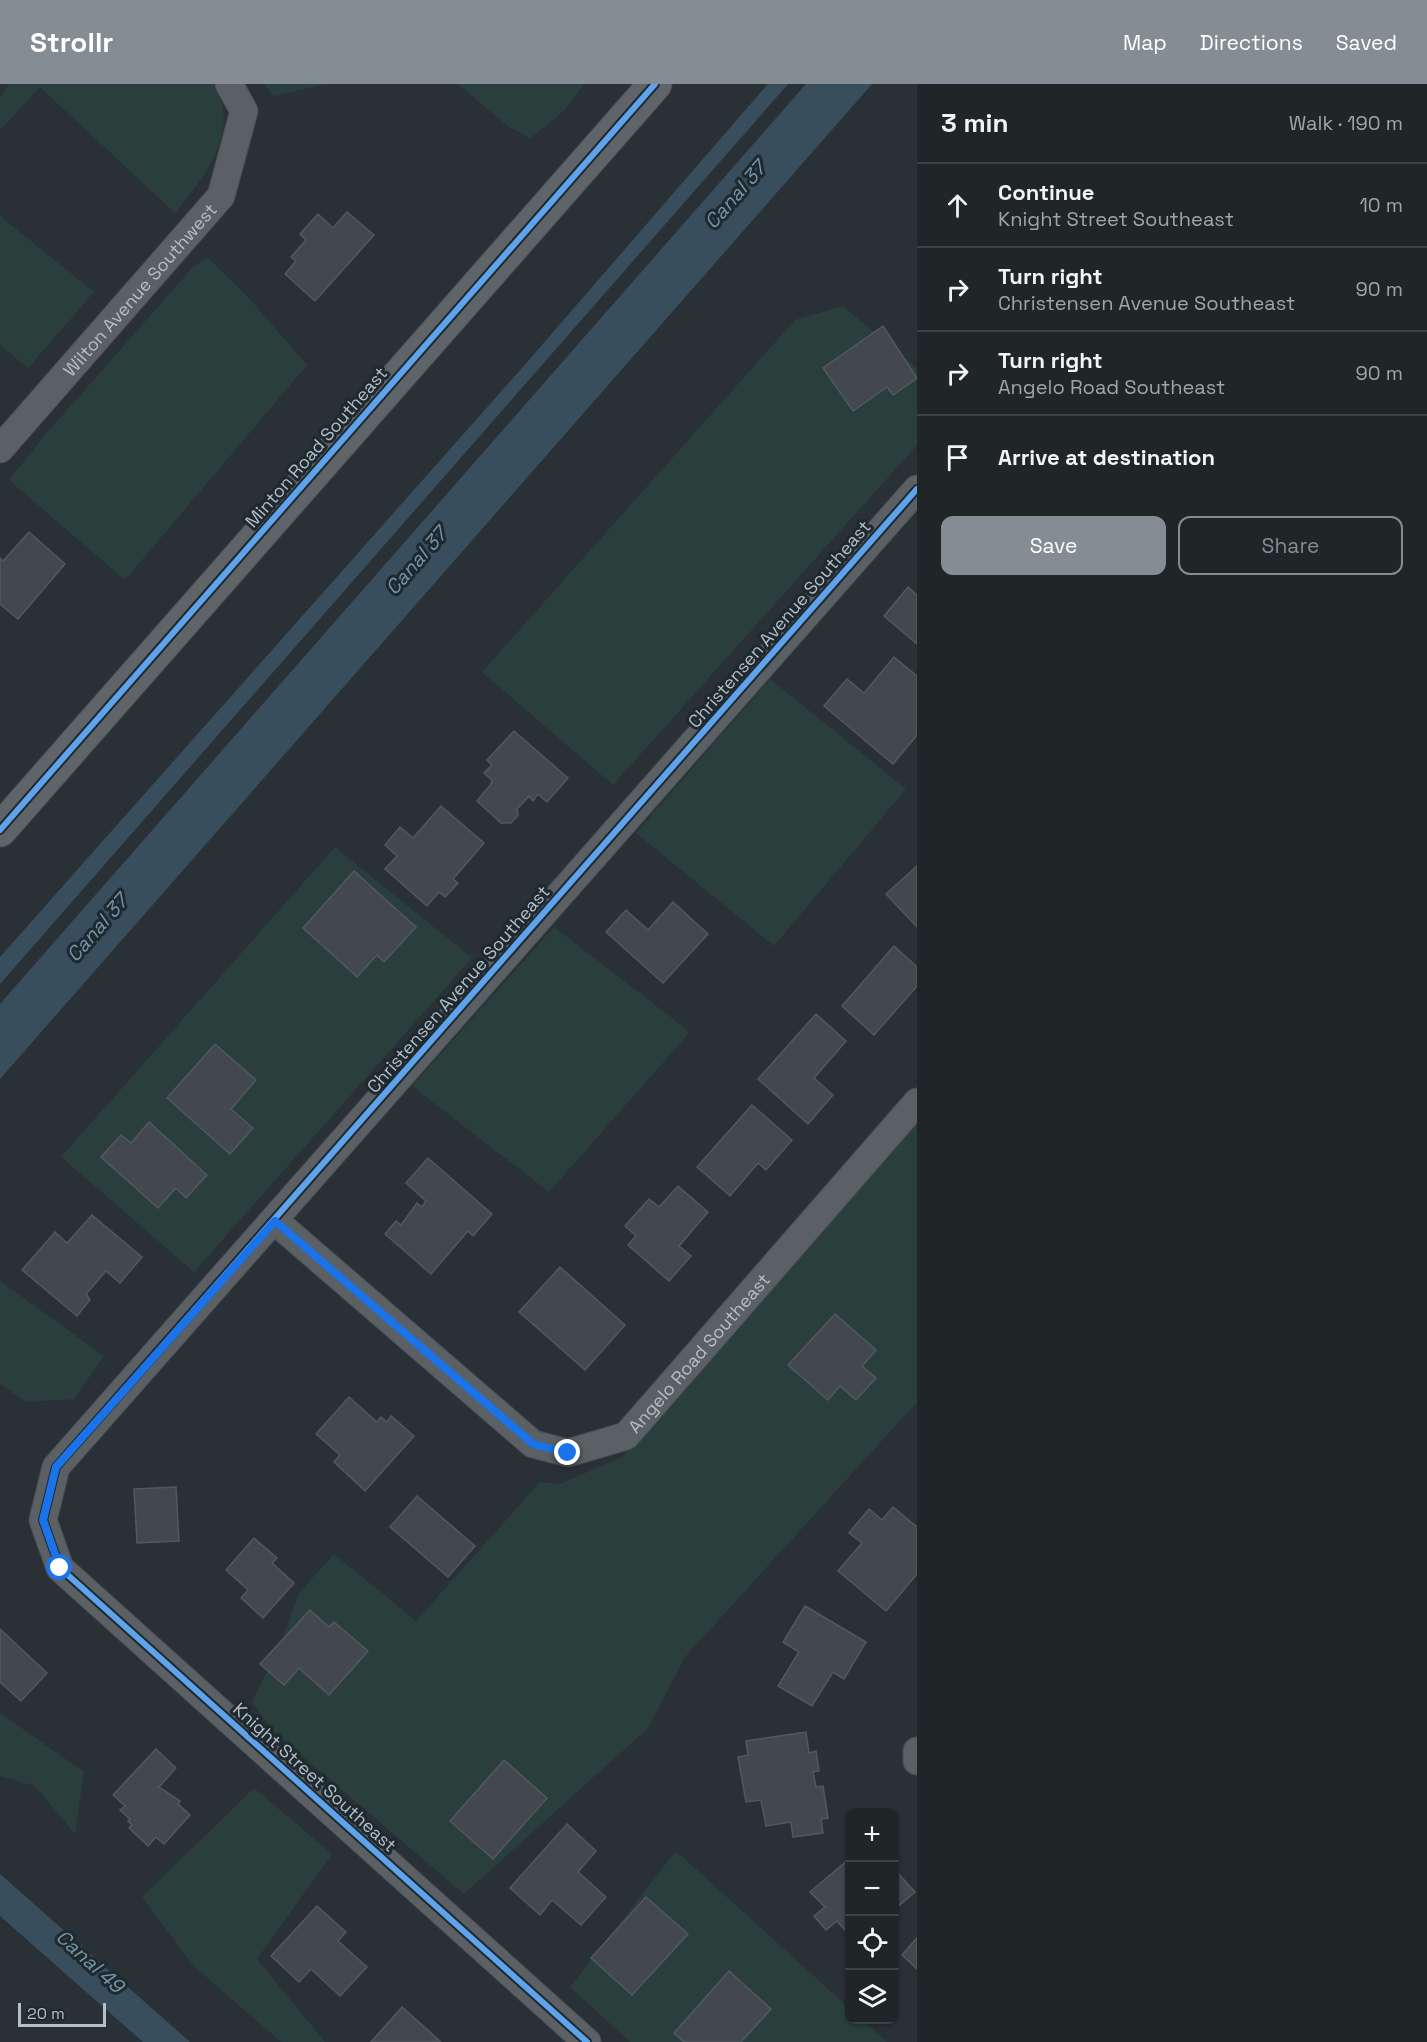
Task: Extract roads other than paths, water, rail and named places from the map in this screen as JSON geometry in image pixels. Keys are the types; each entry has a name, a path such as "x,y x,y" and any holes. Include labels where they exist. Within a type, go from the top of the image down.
{"street":[{"name":"Wilton Avenue Southwest","path":"0,449 221,196 244,111 229,84"},
{"name":"Minton Road Southeast","path":"0,830 655,84"},
{"name":"Christensen Avenue Southeast","path":"43,1520 56,1467 275,1221 917,489"},
{"name":"Angelo Road Southeast","path":"275,1221 533,1444 568,1453 626,1436 917,1102"},
{"name":"Knight Street Southeast","path":"43,1520 60,1568 587,2042"},
{"path":"917,1751 917,1761"}],"water":[{"path":"768,84 788,84 0,984 0,957 522,368"},
{"name":"Canal 37","path":"806,84 872,84 0,1079 0,1004"},
{"name":"Canal 49","path":"0,1874 190,2042 143,2042 0,1916"}]}
